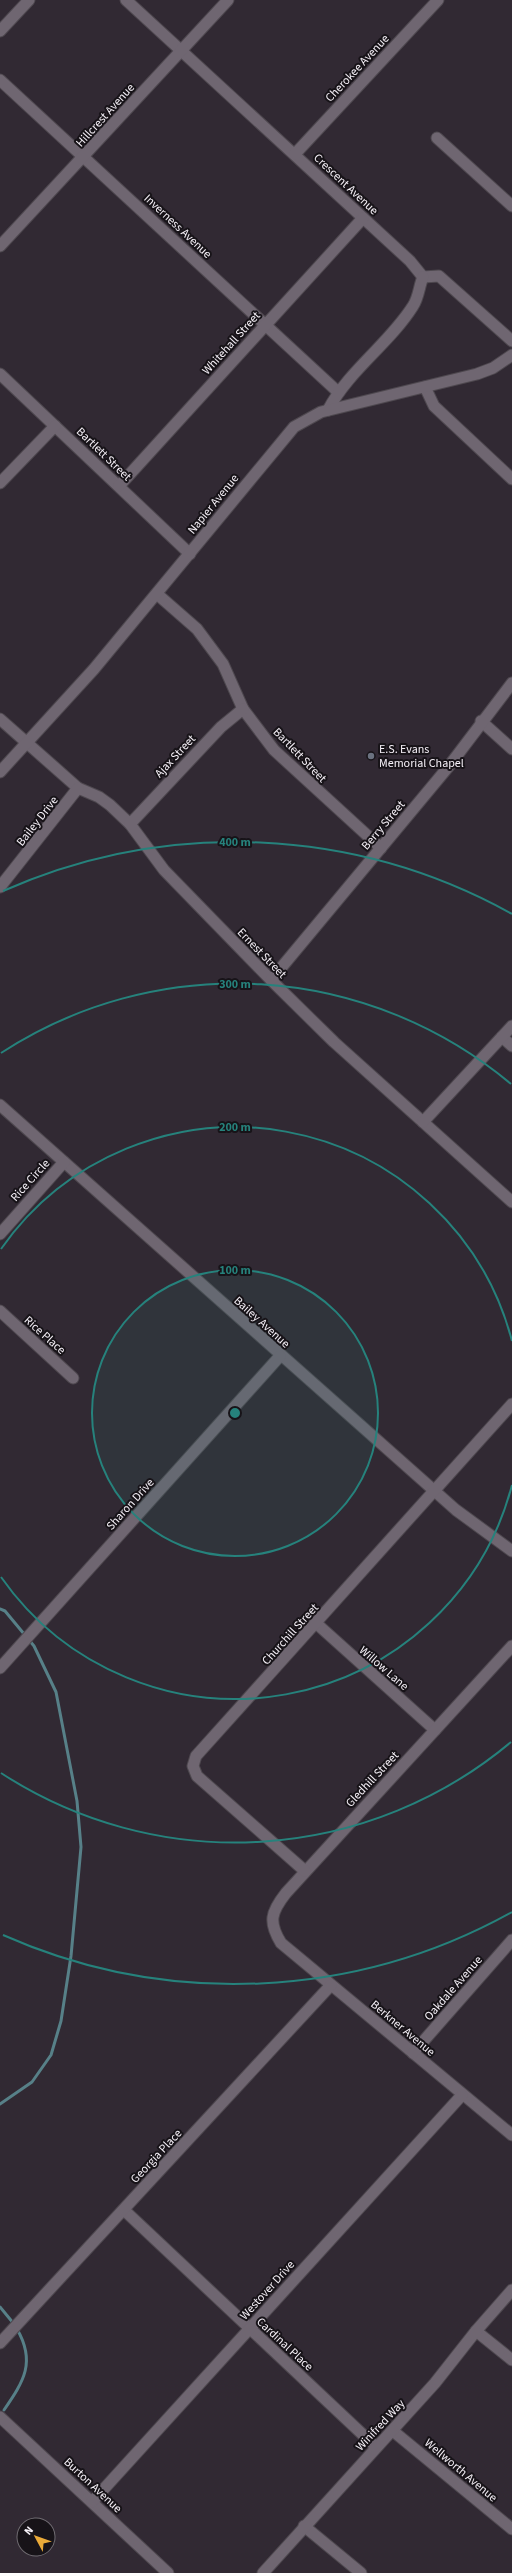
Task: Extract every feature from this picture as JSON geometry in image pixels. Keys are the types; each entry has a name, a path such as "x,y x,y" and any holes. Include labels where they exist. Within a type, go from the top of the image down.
{"street":[{"path":"0,31 29,0"},
{"name":"Crescent Avenue","path":"126,0 410,261 423,277"},
{"name":"Hillcrest Avenue","path":"0,246 228,0"},
{"name":"Cherokee Avenue","path":"295,154 438,0"},
{"name":"Inverness Avenue","path":"0,80 338,392"},
{"path":"438,138 512,206"},
{"name":"Whitehall Street","path":"119,486 363,218"},
{"path":"328,410 338,392 406,315 417,298 423,277 438,276 512,341"},
{"name":"Napier Avenue","path":"0,772 94,669 287,435 309,416 328,410 426,388 477,374 493,368 512,355"},
{"name":"Bartlett Street","path":"0,374 190,554"},
{"path":"426,388 434,406 512,479"},
{"path":"0,483 56,426"},
{"name":"Bartlett Street","path":"157,594 197,629 223,664 243,709 274,750 381,848"},
{"name":"Berry Street","path":"270,980 449,766 512,683"},
{"name":"Ajax Street","path":"130,824 221,727 243,709"},
{"name":"Ernest Street","path":"0,719 78,788 99,797 130,824 164,870 270,980 512,1202"},
{"path":"482,722 512,749"},
{"name":"Bailey Drive","path":"0,887 78,788"},
{"path":"424,1122 512,1026"},
{"path":"502,1037 512,1046"},
{"name":"Bailey Avenue","path":"0,1104 280,1356 456,1510 512,1551"},
{"name":"Rice Circle","path":"0,1234 64,1162"},
{"name":"Rice Place","path":"0,1311 73,1378"},
{"name":"Sharon Drive","path":"0,1668 280,1356"},
{"name":"Churchill Street","path":"305,1871 197,1776 193,1766 196,1756 317,1624 512,1404"},
{"name":"Willow Lane","path":"317,1624 435,1730"},
{"name":"Gledhill Street","path":"279,1939 273,1930 274,1911 286,1893 512,1646"},
{"name":"Berkner Avenue","path":"279,1939 331,1985 512,2136"},
{"name":"Oakdale Avenue","path":"412,2053 512,1940"},
{"name":"Georgia Place","path":"0,2343 331,1985"},
{"name":"Westover Drive","path":"92,2502 462,2095"},
{"name":"Cardinal Place","path":"124,2210 376,2448"},
{"name":"Winifred Way","path":"263,2573 304,2526 393,2431 512,2290"},
{"path":"476,2331 512,2360"},
{"name":"Burton Avenue","path":"0,2417 168,2573"},
{"name":"Wellworth Avenue","path":"393,2431 512,2529"},
{"path":"304,2526 361,2573"}],"waterway":[{"path":"0,1609 5,1611 34,1646 56,1692 77,1801 81,1847 71,1956 61,2021 51,2055 32,2082 0,2104"},
{"path":"0,2307 14,2324"},
{"path":"4,2410 22,2380 27,2361 23,2341 17,2329"}],"place":[{"name":"E.S. Evans Memorial Chapel","path":"371,756"}]}
